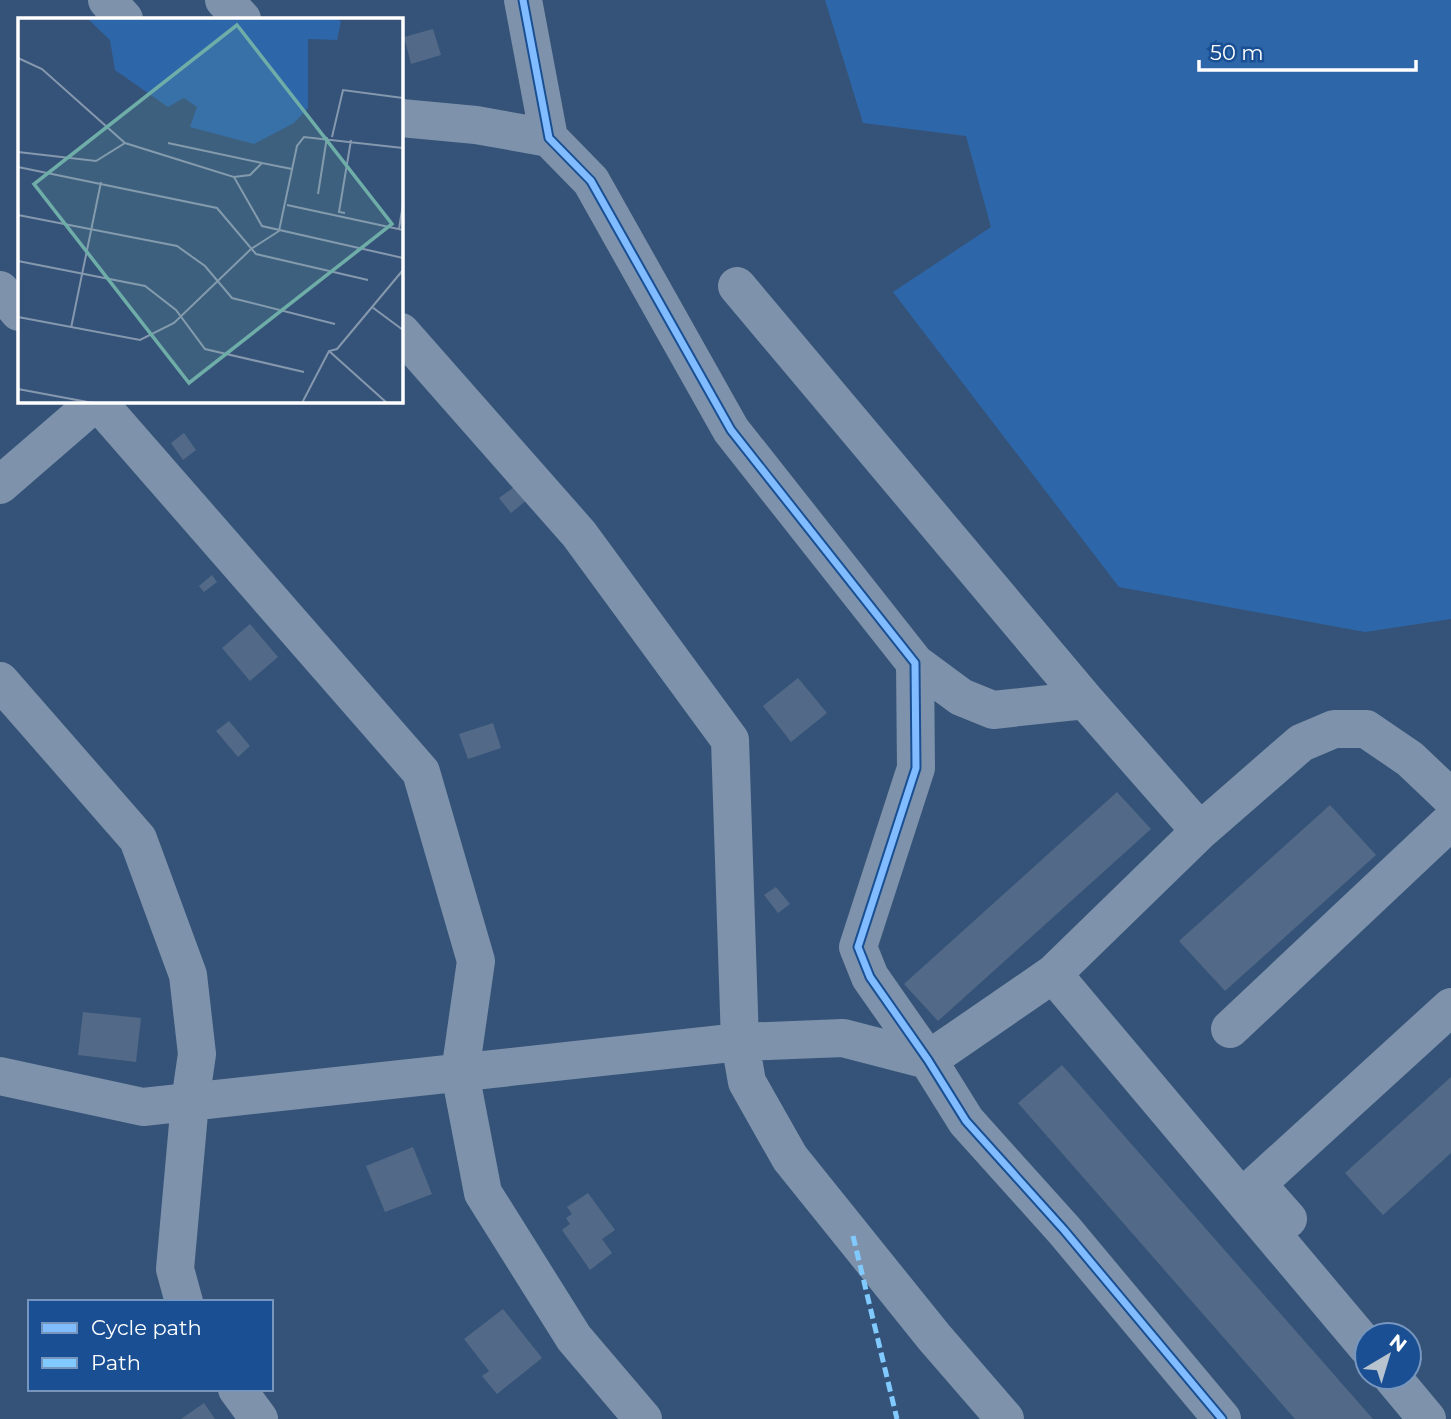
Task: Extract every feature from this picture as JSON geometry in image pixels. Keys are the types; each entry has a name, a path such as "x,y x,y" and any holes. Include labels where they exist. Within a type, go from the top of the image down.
{"street":[{"path":"107,0 123,18"},
{"path":"224,0 241,18"},
{"path":"523,0 548,138"},
{"path":"402,118 476,125 548,138 592,181 731,430 915,663 961,697 993,710 1084,700"},
{"path":"737,286 1084,700 1200,831"},
{"path":"0,290 18,311"},
{"path":"402,333 579,534 730,740 740,1041 747,1082 790,1158 934,1337 1006,1419"},
{"path":"0,485 96,402"},
{"path":"98,402 421,772 476,961 460,1073 483,1193 575,1338 643,1419"},
{"path":"915,663 916,768 858,947 870,977 928,1060 966,1121 1064,1230 1222,1419"},
{"path":"0,681 138,839 188,975 197,1054 175,1269 183,1300"},
{"path":"0,1076 142,1107 740,1041 843,1038 928,1060 1054,974 1200,831 1301,743 1334,729 1366,729 1410,759 1451,798"},
{"path":"1230,1029 1451,821"},
{"path":"1054,974 1353,1330"},
{"path":"1317,1252 1257,1184 1451,1007"},
{"path":"238,1391 259,1419"},
{"path":"1404,1391 1427,1419"}],"shaded area":[{"path":"825,0 1451,0 1451,619 1365,632 1119,587 893,292 991,227 966,136 863,123"}],"building":[{"path":"433,29 441,55 411,64 404,37"},
{"path":"184,433 196,450 183,460 171,443"},
{"path":"517,485 528,499 511,513 499,498"},
{"path":"212,575 217,582 204,592 199,586"},
{"path":"250,624 278,657 250,681 222,648"},
{"path":"798,678 827,713 791,742 763,706"},
{"path":"229,721 250,746 238,757 216,731"},
{"path":"493,723 501,748 468,759 459,734"},
{"path":"1117,792 1151,829 938,1021 904,984"},
{"path":"1330,805 1376,855 1225,991 1179,941"},
{"path":"776,887 790,904 778,913 764,895"},
{"path":"83,1012 141,1018 136,1062 78,1055"},
{"path":"1062,1065 1373,1419 1295,1419 1018,1103"},
{"path":"1451,1077 1451,1153 1383,1215 1345,1173"},
{"path":"413,1147 432,1194 385,1212 366,1166"},
{"path":"588,1193 615,1230 602,1239 612,1253 590,1270 562,1230 570,1224 566,1218 572,1214 567,1207"},
{"path":"503,1309 542,1358 497,1394 482,1376 489,1371 464,1339"},
{"path":"204,1403 215,1419 181,1419"}],"marked path":[{"path":"853,1236 897,1419"}],"cycle path":[{"path":"523,0 549,138 591,181 731,430 915,663 916,768 858,947 870,977 928,1060 966,1121 1064,1230 1222,1419"}]}
